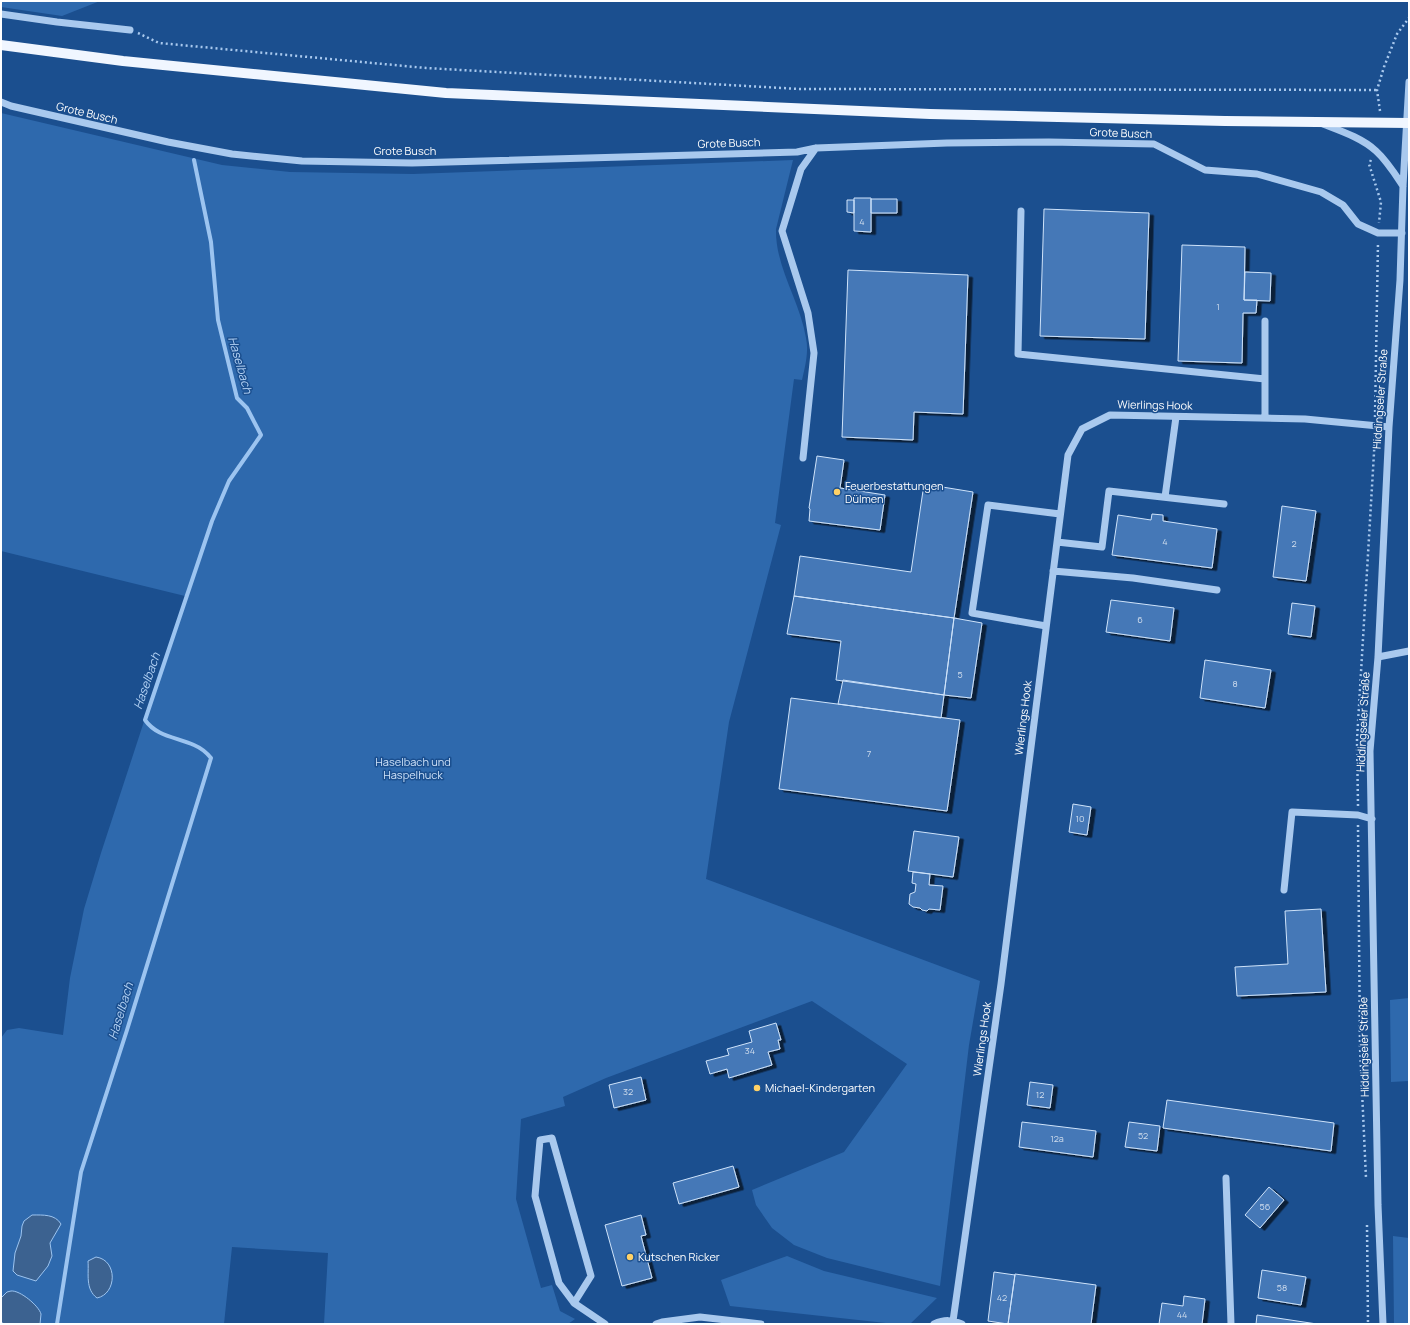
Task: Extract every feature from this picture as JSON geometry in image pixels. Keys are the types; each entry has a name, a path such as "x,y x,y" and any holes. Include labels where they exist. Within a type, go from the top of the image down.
{"main road":[{"path":"1,45 123,61 446,93 930,114 1225,121 1408,123"}],"street":[{"path":"1,14 130,30"},
{"name":"Hiddingseler Straße","path":"1383,1324 1375,1070 1370,751 1378,657 1389,427 1400,280 1403,186 1408,123 1409,82"},
{"name":"Grote Busch","path":"1,102 11,106 175,143 232,154 302,161 412,163 797,152 816,148 955,143 1154,144 1205,170 1257,174 1321,192 1343,205 1358,224 1378,233 1402,233"},
{"path":"1318,122 1347,133 1376,150 1403,186"},
{"path":"803,458 814,353 808,313 782,231 801,169 816,148"},
{"path":"1021,211 1018,354 1265,378"},
{"path":"1265,321 1265,418"},
{"name":"Wierlings Hook","path":"953,1320 1000,992 1068,455 1082,429 1110,415 1305,419 1389,427"},
{"path":"1165,497 1176,416"},
{"path":"1057,542 1102,547 1109,491 1224,504"},
{"path":"1046,626 972,613 988,505 1060,514"},
{"path":"1053,572 1133,578 1217,590"},
{"path":"1378,657 1409,651"},
{"path":"1284,890 1292,812 1358,815 1372,820"},
{"path":"574,1303 591,1276 552,1138 540,1140 535,1196 559,1283 574,1303 605,1324"},
{"path":"1226,1178 1231,1324"},
{"path":"656,1324 700,1317 761,1324"},
{"path":"934,1324 941,1321 953,1320 962,1324"}],"path":[{"path":"1381,122 1377,90 1397,34 1409,18"},
{"path":"130,30 159,43 426,68 800,90 1377,90"}],"green space":[{"path":"1,1 100,1 62,16 1,7"},
{"name":"Haselbach und Haspelhuck","path":"1,113 222,165 290,172 413,174 793,160 776,229 779,257 803,324 807,343 806,359 802,380 794,379 775,523 781,525 729,722 706,879 980,981 969,1045 940,1286 827,1258 794,1245 772,1228 756,1205 752,1190 844,1152 907,1064 812,1001 606,1078 563,1097 565,1106 521,1119 516,1199 541,1288 552,1285 560,1311 575,1319 568,1324 324,1324 328,1253 232,1247 224,1324 1,1324 1,1038 7,1030 19,1028 63,1035 70,978 84,909 185,596 1,551"},
{"path":"1409,998 1409,1081 1391,1082 1390,1000"},
{"path":"1393,1236 1409,1238 1409,1324 1394,1324"},
{"path":"787,1256 824,1271 937,1298 910,1324 895,1324 730,1306 721,1280"}],"shaded area":[{"path":"32,1215 52,1217 61,1224 50,1243 52,1256 48,1266 36,1281 17,1275 13,1271 15,1253 21,1236 22,1226 24,1221"},
{"path":"96,1257 103,1259 108,1264 112,1277 108,1290 104,1295 97,1298 89,1286 88,1276 88,1261"},
{"path":"15,1291 29,1299 37,1307 41,1314 40,1324 3,1324 1,1321 1,1298 7,1292"}],"building":[{"path":"854,198 871,198 871,232 854,231"},
{"path":"871,199 897,199 897,213 871,213"},
{"path":"847,200 854,200 854,213 847,212"},
{"path":"1044,209 1149,213 1145,339 1040,336"},
{"path":"1182,245 1245,247 1244,300 1257,300 1256,313 1243,313 1242,363 1178,361"},
{"path":"848,270 968,275 963,414 914,412 913,440 842,437"},
{"path":"1245,272 1271,273 1270,301 1244,300"},
{"name":"Feuerbestattungen Dülmen","path":"817,456 844,460 840,488 885,495 880,530 809,521 809,508"},
{"path":"924,484 973,492 954,618 794,596 800,556 911,572"},
{"path":"1282,506 1316,511 1306,581 1273,577"},
{"path":"1152,514 1163,515 1163,521 1217,529 1212,568 1112,555 1118,515 1151,520"},
{"path":"794,596 954,618 944,695 836,680 841,641 787,634"},
{"path":"1111,600 1174,608 1170,641 1106,632"},
{"path":"1292,603 1315,606 1311,637 1288,634"},
{"path":"954,618 982,623 971,698 944,695"},
{"path":"1205,660 1271,670 1265,708 1200,698"},
{"path":"843,680 944,695 941,718 838,704"},
{"path":"791,698 960,720 947,811 779,789"},
{"path":"1073,804 1091,807 1087,835 1069,832"},
{"path":"914,831 959,837 953,877 908,871"},
{"path":"913,872 930,874 929,885 943,886 940,910 929,909 927,911 913,907 909,904 910,894 915,892 916,884 912,883"},
{"path":"1321,909 1326,992 1237,996 1235,967 1288,964 1285,911"},
{"path":"776,1023 781,1040 778,1040 780,1049 768,1052 772,1065 729,1078 727,1069 710,1074 706,1061 729,1055 727,1049 752,1042 749,1031"},
{"path":"641,1077 646,1100 614,1108 609,1085"},
{"path":"1030,1082 1053,1085 1050,1108 1027,1105"},
{"path":"1167,1100 1334,1123 1331,1151 1163,1128"},
{"path":"1022,1122 1096,1131 1093,1157 1019,1147"},
{"path":"1129,1122 1160,1126 1157,1151 1125,1147"},
{"path":"733,1166 739,1187 679,1204 673,1183"},
{"path":"1269,1187 1284,1200 1260,1228 1245,1215"},
{"name":"Kutschen Ricker","path":"641,1215 646,1235 641,1236 652,1278 622,1286 605,1225"},
{"path":"1262,1270 1306,1277 1301,1305 1258,1298"},
{"path":"994,1272 1015,1275 1008,1324 988,1321"},
{"path":"1015,1274 1096,1285 1091,1324 1008,1324"},
{"path":"1184,1296 1205,1299 1202,1324 1159,1324 1162,1303 1183,1306"},
{"path":"1257,1315 1317,1324 1256,1324"}],"waterway":[{"name":"Haselbach","path":"57,1324 81,1172 127,1030 211,758 197,746 155,730 145,720 212,521 229,481 261,435 247,408 237,398 218,320 211,242 194,160"}],"place":[{"name":"Feuerbestattungen Dülmen","path":"837,492"},
{"name":"Michael-Kindergarten","path":"757,1088"},
{"name":"Kutschen Ricker","path":"630,1257"}]}
